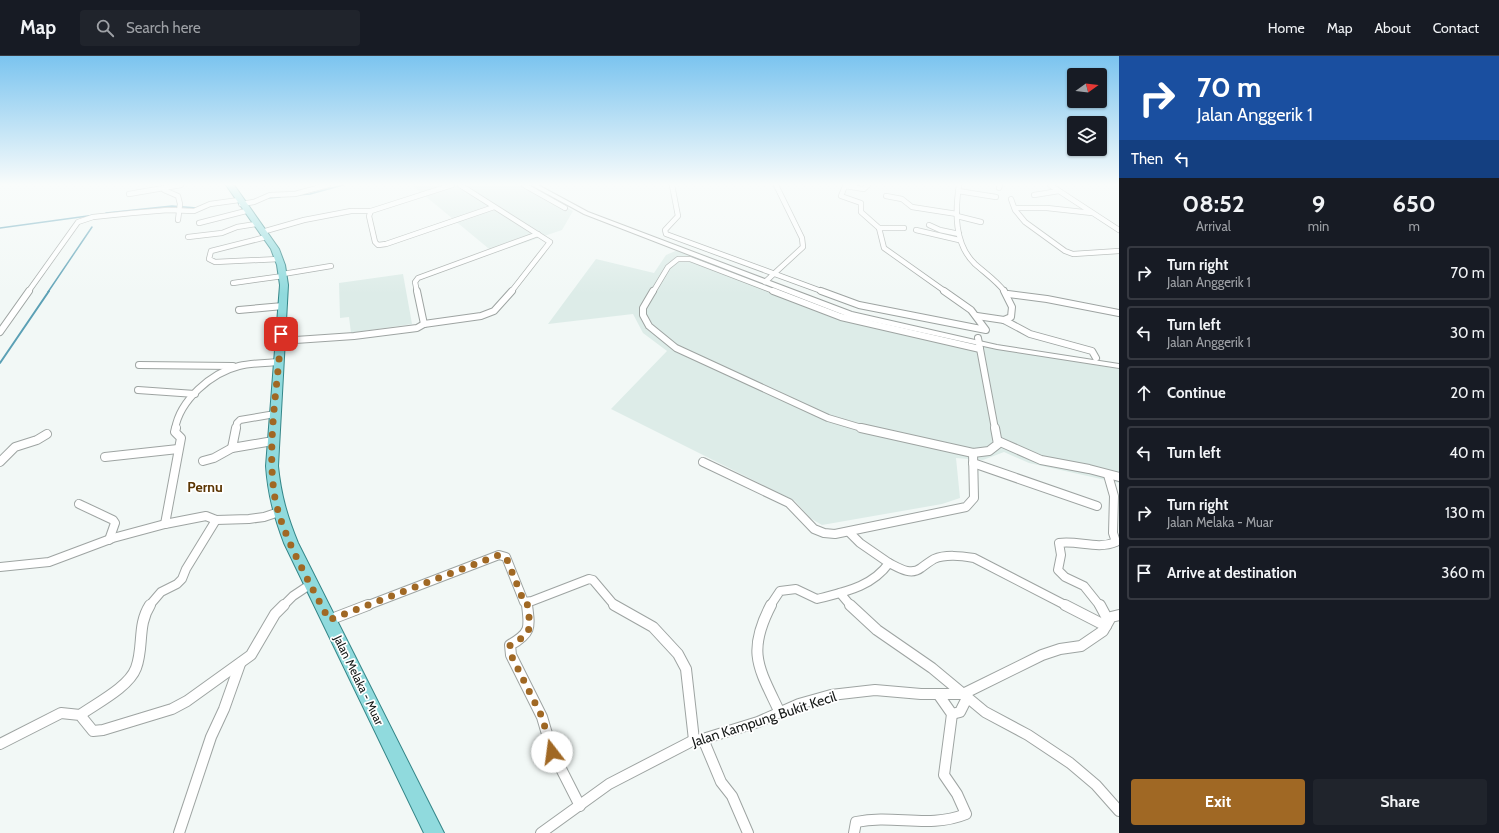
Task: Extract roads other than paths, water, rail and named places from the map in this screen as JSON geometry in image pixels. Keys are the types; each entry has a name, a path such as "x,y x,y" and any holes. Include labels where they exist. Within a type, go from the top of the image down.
{"main road":[{"name":"Jalan Melaka - Muar","path":"253,221 275,249 283,275 281,341 273,441 276,513 434,833"}],"street":[{"path":"0,332 79,221"},
{"path":"199,223 203,221"},
{"path":"220,244 291,221"},
{"path":"370,221 375,242 378,245 386,244 452,221"},
{"path":"281,341 370,334 417,328 424,324 481,316 494,311 524,276 550,242 517,221"},
{"path":"609,221 769,278 859,305 985,332 986,330 977,316 886,251 883,246 879,228 871,221"},
{"path":"617,221 769,278"},
{"path":"676,221 665,230 666,234 857,316 979,343 1119,361"},
{"path":"769,278 803,247 802,238 794,221"},
{"path":"958,221 962,250 979,270 1008,294 1047,299 1119,313"},
{"path":"1024,221 1070,253 1119,251"},
{"path":"1105,221 1119,230"},
{"path":"929,225 959,237"},
{"path":"188,237 222,233 237,227 261,232"},
{"path":"879,228 904,228"},
{"path":"916,230 959,237"},
{"path":"261,232 244,242 211,251 209,254 209,259 215,262 279,258"},
{"path":"424,324 415,282 418,278 538,234"},
{"path":"979,343 998,441 995,448 989,451 973,453 874,432 828,418 676,348 658,336 650,327 642,313 643,308 668,267 678,259 690,259 841,317 979,343 1119,366"},
{"path":"233,283 331,266"},
{"path":"1004,320 1010,317 1012,312 1008,294"},
{"path":"239,310 283,306"},
{"path":"977,316 1004,320 1030,334 1092,351 1096,358"},
{"path":"139,365 237,366 279,362"},
{"path":"208,366 218,374"},
{"path":"165,524 173,488 178,449 181,438 175,432 175,426 186,403 194,394 213,377 237,366"},
{"path":"138,390 194,394"},
{"path":"232,448 237,423 240,420 275,414"},
{"path":"0,462 14,447 38,440 47,434"},
{"path":"203,460 214,458 232,448 273,441"},
{"path":"998,441 1040,460 1089,468 1108,475 1119,477"},
{"path":"105,457 178,449"},
{"path":"703,462 790,504 814,529 824,533 835,534 966,507 974,498 973,453"},
{"path":"973,463 1097,506"},
{"path":"1107,623 1102,609 1085,588 1063,576 1058,570 1061,555 1059,543 1065,541 1102,545 1117,543 1114,533 1114,496 1108,475"},
{"path":"80,504 113,520 115,523 109,540"},
{"path":"0,567 49,562 109,540 165,524 206,516 216,520 264,517 276,513"},
{"path":"0,744 61,713 80,715 125,683 136,668 140,623 144,614 160,592 180,583 186,569 216,520"},
{"path":"849,532 860,543 889,563 904,570 916,571 930,561 943,557 966,556 974,558 1107,623"},
{"path":"329,620 499,555 506,557 524,602 527,602 530,628 527,635 510,645 511,655 542,717 552,752 580,806"},
{"path":"780,713 756,660 755,642 758,628 780,590 791,587 797,588 817,599 840,593 873,580 882,573 889,563"},
{"path":"527,602 592,580 612,604 653,627 678,654 686,669 699,740 722,782 732,796 748,833"},
{"path":"80,715 94,731 103,730 172,709 187,701 252,655 275,614 293,596 311,584"},
{"path":"840,593 859,616 873,629 908,651 947,679 965,696 992,716 1042,743 1086,774 1119,811"},
{"path":"952,714 960,712 965,696 1042,655 1060,649 1081,646 1103,631 1107,623 1119,615"},
{"path":"179,833 211,737 224,709 240,664"},
{"name":"Jalan Kampung Bukit Kecil","path":"541,833 609,784 699,740 758,722 799,704 831,695 861,691 965,696"},
{"path":"854,833 856,822 863,820 892,821 919,827 943,827 957,823 966,814 957,794 944,775 952,714 938,694"}],"waterway":[{"path":"0,228 49,221"},
{"path":"48,292 92,227"},
{"path":"0,363 49,291"}],"district":[{"name":"Pernu","path":"205,487"}]}
